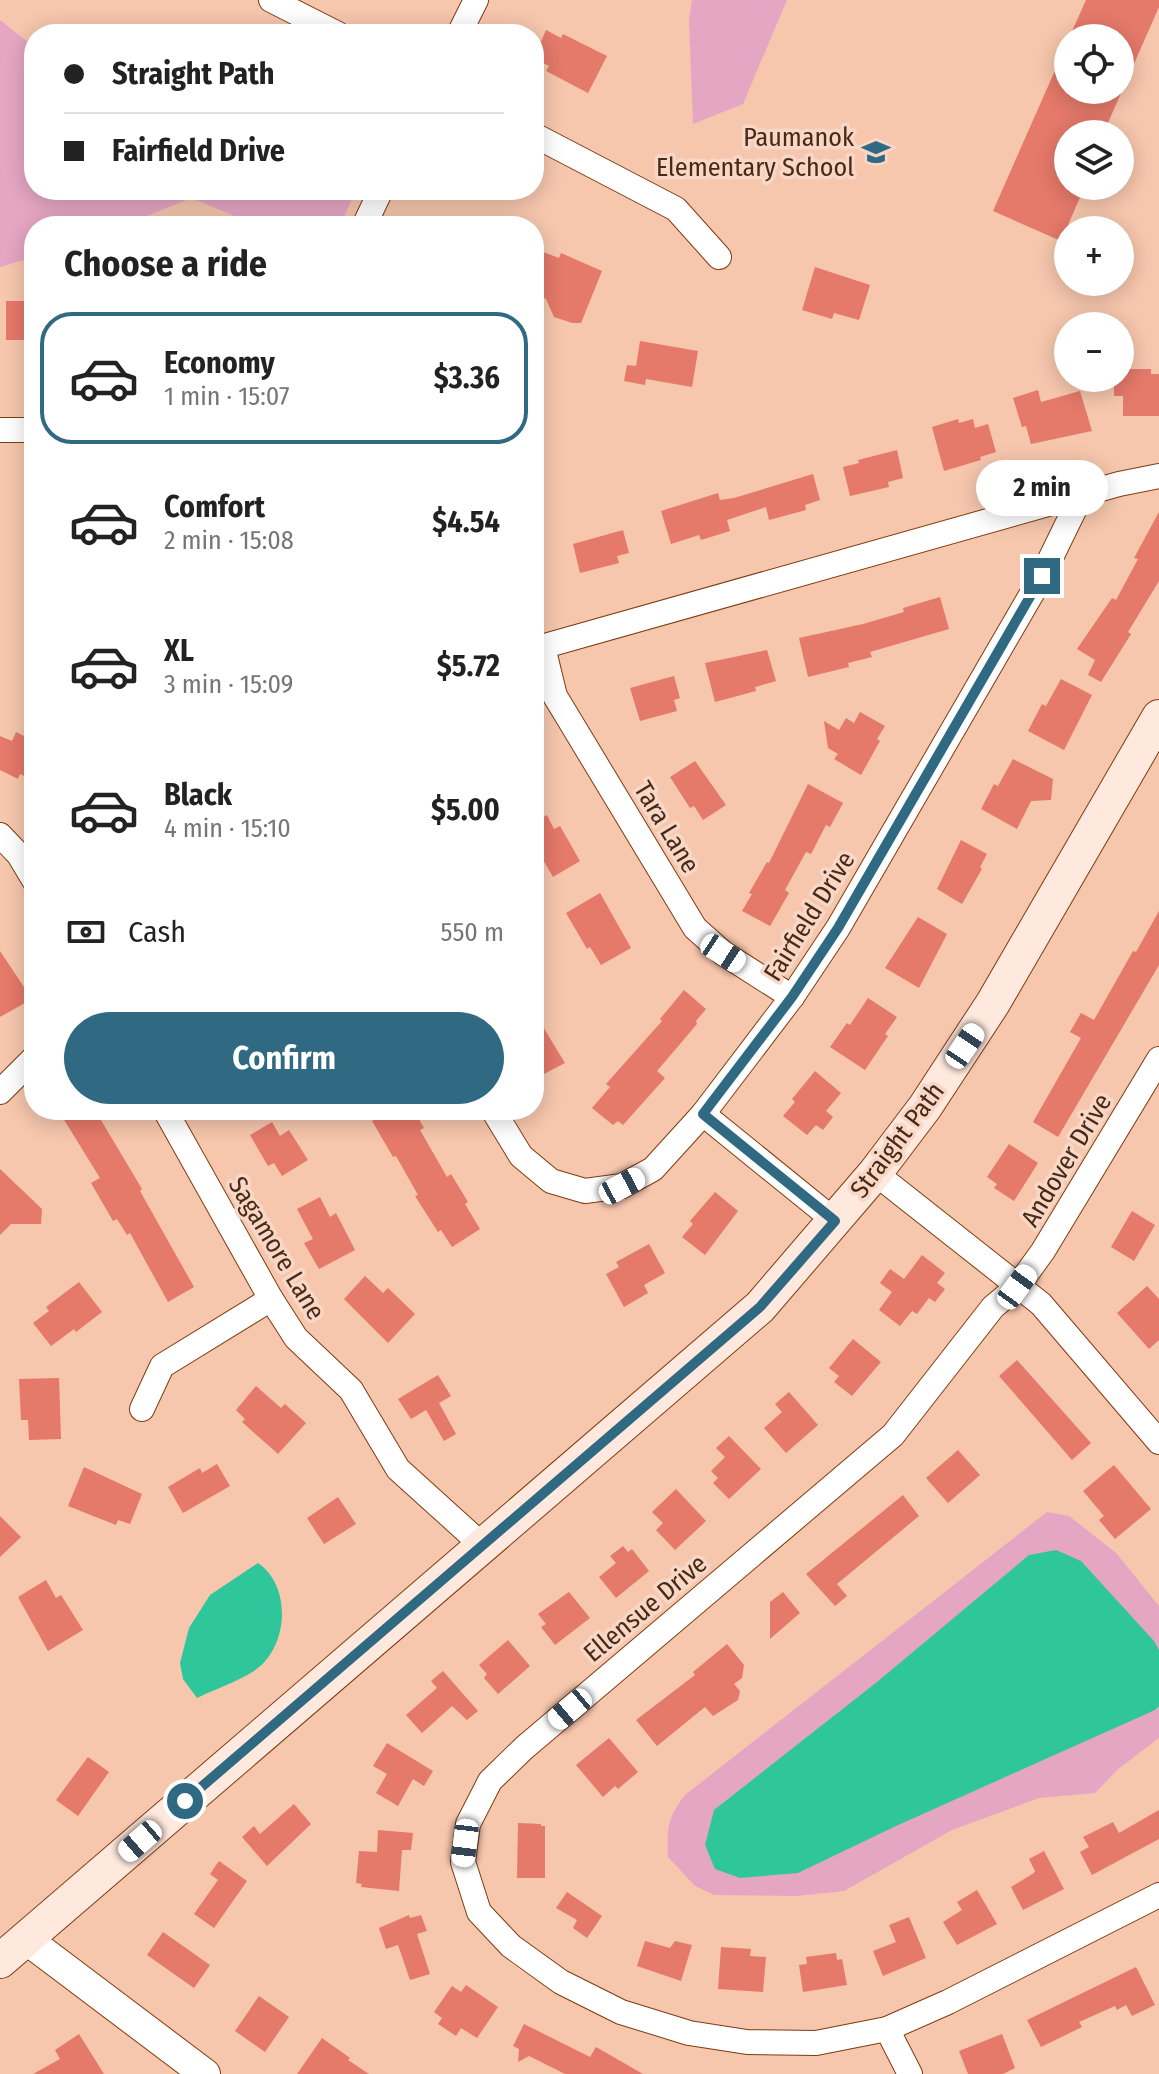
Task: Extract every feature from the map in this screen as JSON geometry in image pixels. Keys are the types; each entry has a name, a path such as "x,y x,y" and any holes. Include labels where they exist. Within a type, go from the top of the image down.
{"main road":[{"name":"Straight Path","path":"0,1961 760,1307 875,1173 925,1107 993,1003 1159,717"}],"street":[{"path":"271,0 318,24"},
{"path":"464,24 476,0"},
{"path":"544,140 676,209 719,257"},
{"path":"0,430 24,430"},
{"path":"544,646 1119,484 1159,476"},
{"name":"Fairfield Drive","path":"499,1120 521,1156 551,1181 585,1191 622,1186 653,1169 703,1114 792,997 838,928 1042,576 1081,496"},
{"name":"Tara Lane","path":"544,665 555,696 695,928 723,953 792,997"},
{"path":"0,835 24,863"},
{"name":"Andover Drive","path":"1017,1287 1043,1251 1159,1059"},
{"path":"0,1092 24,1068"},
{"path":"703,1114 835,1221"},
{"name":"Sagamore Lane","path":"171,1120 296,1338 351,1390 398,1469 482,1545"},
{"path":"875,1173 1041,1304 1159,1442"},
{"name":"Ellensue Drive","path":"1017,1287 993,1307 893,1435 524,1748 490,1781 468,1824 463,1862 479,1912 511,1946 561,1982 621,2012 689,2033 747,2042 816,2043 887,2029 948,2002 1159,1895"},
{"path":"142,1409 162,1366 271,1299"},
{"path":"26,1939 184,2065 205,2074"},
{"path":"887,2029 910,2074"}],"shaded area":[{"path":"692,0 787,0 743,104 693,124 689,20"},
{"path":"0,20 24,39 24,200 186,200 147,216 24,216 24,260 0,267"},
{"path":"196,200 352,200 344,216 235,216"},
{"path":"1047,1512 1069,1516 1116,1553 1159,1606 1159,1738 1117,1770 1095,1793 1039,1798 952,1830 844,1891 796,1896 714,1895 695,1886 668,1857 669,1824 685,1795"},
{"path":"1056,1550 1081,1561 1154,1641 1159,1650 1159,1706 1155,1710 798,1873 740,1878 715,1869 705,1845 714,1810 877,1682 1029,1555"},
{"path":"258,1563 277,1587 281,1602 282,1618 274,1648 254,1671 197,1698 183,1679 180,1663 189,1628 210,1595"}],"building":[{"path":"1086,0 1159,0 1159,7 1134,64 1134,24 1075,24"},
{"path":"546,30 561,38 563,34 607,56 588,93 546,71 549,66 544,63"},
{"path":"1054,73 1054,104 1116,104 1109,120 1054,120 1054,200 1079,200 1072,216 1054,216 1054,238 993,211"},
{"path":"544,252 559,258 561,253 602,271 581,323 554,317 546,299"},
{"path":"815,267 870,285 859,320 834,313 832,319 802,310"},
{"path":"6,301 24,301 24,340 6,340"},
{"path":"640,341 698,351 692,387 646,379 645,385 624,381 627,365 636,366"},
{"path":"1134,369 1151,369 1151,374 1159,374 1159,416 1123,416 1123,396 1114,396 1114,392 1134,392"},
{"path":"1038,390 1041,402 1080,392 1092,431 1031,444 1013,398"},
{"path":"958,419 959,423 973,419 975,428 988,424 996,452 944,471 932,427"},
{"path":"897,450 903,478 888,482 889,487 850,496 843,467"},
{"path":"813,474 820,500 805,505 806,510 769,520 766,507 727,520 730,531 701,540 699,535 671,544 661,511 718,493 720,500 734,498"},
{"path":"1159,512 1159,581 1101,682 1088,675 1095,660 1077,649 1112,598 1116,600"},
{"path":"623,530 629,553 617,556 619,563 580,573 573,544"},
{"path":"940,597 949,629 870,652 872,657 848,663 849,667 808,677 799,638 863,624"},
{"path":"767,650 776,681 755,687 756,691 715,702 705,663"},
{"path":"674,676 680,698 674,700 677,711 640,721 630,688"},
{"path":"1061,679 1092,695 1064,750 1028,731 1042,704 1046,706"},
{"path":"860,712 885,726 861,775 834,759 838,754 828,748 824,721 839,730 846,718 854,723"},
{"path":"16,732 24,736 24,776 20,774 18,779 0,770 0,736 12,741"},
{"path":"1013,759 1053,779 1051,800 1031,801 1017,829 981,809 994,784 998,786"},
{"path":"695,761 726,805 703,820 694,806 690,808 670,777"},
{"path":"808,784 843,803 830,827 826,825 811,854 806,852 785,890 789,893 770,926 742,911"},
{"path":"547,815 554,829 560,826 580,861 553,877 544,862 544,817"},
{"path":"961,840 987,854 962,904 937,889"},
{"path":"600,893 631,948 601,965 590,947 587,949 566,913"},
{"path":"1159,911 1159,965 1058,1137 1033,1122 1081,1038 1070,1032 1081,1013 1094,1020"},
{"path":"918,917 947,934 919,988 885,968"},
{"path":"0,951 24,987 24,1004 0,1017"},
{"path":"684,990 706,1009 657,1071 665,1078 623,1125 618,1121 613,1125 592,1108 610,1087 606,1084 662,1021 660,1019"},
{"path":"868,998 897,1017 865,1070 830,1047"},
{"path":"544,1028 565,1063 544,1074"},
{"path":"815,1071 841,1093 826,1111 833,1117 823,1130 816,1125 807,1135 783,1116 795,1102 792,1099"},
{"path":"64,1120 101,1120 194,1287 168,1302 130,1233 127,1235 117,1219 113,1221 91,1183 100,1178"},
{"path":"420,1120 424,1128 420,1130 447,1177 451,1174 468,1202 465,1204 480,1229 452,1247 441,1230 438,1232 415,1196 418,1195 396,1156 393,1157 372,1121"},
{"path":"272,1122 280,1136 289,1130 308,1160 282,1176 274,1163 268,1166 250,1135"},
{"path":"1009,1144 1038,1163 1014,1201 994,1188 997,1184 987,1177"},
{"path":"0,1169 42,1209 41,1224 11,1224 0,1235"},
{"path":"715,1192 738,1211 705,1255 682,1237 693,1224 690,1221"},
{"path":"320,1197 330,1217 336,1213 355,1250 319,1269 304,1243 313,1239 297,1209"},
{"path":"1132,1211 1155,1225 1134,1261 1111,1247"},
{"path":"649,1244 665,1273 644,1285 648,1293 624,1307 606,1274 619,1267 616,1262"},
{"path":"922,1255 945,1273 937,1283 945,1289 935,1302 929,1298 917,1314 912,1311 900,1326 879,1310 892,1292 880,1283 890,1269 904,1279"},
{"path":"365,1276 383,1293 388,1288 415,1314 388,1343 344,1299"},
{"path":"79,1282 102,1312 51,1346 33,1323 49,1311 46,1307"},
{"path":"1147,1286 1159,1299 1159,1340 1149,1349 1117,1313"},
{"path":"853,1339 881,1362 852,1396 834,1382 839,1376 829,1368"},
{"path":"1017,1360 1091,1443 1072,1460 999,1376"},
{"path":"438,1375 451,1396 439,1403 456,1434 444,1441 426,1410 411,1419 398,1399"},
{"path":"59,1378 61,1439 29,1440 28,1420 21,1420 19,1379"},
{"path":"256,1386 281,1408 285,1404 306,1423 278,1454 242,1422 245,1419 236,1410"},
{"path":"789,1392 818,1425 786,1453 764,1428 782,1412 775,1404"},
{"path":"729,1436 761,1469 729,1499 713,1483 718,1478 711,1471 725,1457 716,1448"},
{"path":"958,1450 980,1475 948,1503 926,1478"},
{"path":"217,1464 230,1486 183,1513 168,1487 200,1468 202,1473"},
{"path":"1114,1465 1151,1509 1115,1539 1099,1520 1104,1516 1083,1491"},
{"path":"84,1467 142,1494 130,1524 118,1520 116,1525 68,1506"},
{"path":"676,1489 706,1521 675,1550 656,1530 663,1523 652,1512"},
{"path":"903,1495 919,1516 837,1584 847,1596 835,1606 806,1574"},
{"path":"338,1497 356,1524 324,1544 307,1518"},
{"path":"0,1516 21,1537 0,1557"},
{"path":"623,1546 628,1552 632,1549 649,1571 616,1598 599,1577 616,1563 610,1556"},
{"path":"46,1580 56,1598 61,1595 83,1630 48,1651 18,1597"},
{"path":"569,1592 590,1618 555,1645 541,1627 546,1624 538,1614"},
{"path":"783,1592 800,1613 770,1639 770,1602"},
{"path":"508,1640 530,1666 498,1694 484,1678 487,1674 479,1665"},
{"path":"727,1644 744,1665 742,1678 734,1684 740,1691 738,1700 713,1716 705,1707 657,1746 636,1720 695,1675 693,1672"},
{"path":"443,1671 478,1711 467,1720 452,1706 422,1733 406,1715 437,1688 431,1681"},
{"path":"609,1738 638,1772 603,1797 576,1765"},
{"path":"387,1743 433,1771 424,1786 413,1779 398,1806 376,1793 387,1774 373,1766"},
{"path":"88,1757 109,1772 78,1816 56,1800"},
{"path":"294,1804 311,1824 267,1866 242,1837 254,1826 260,1834"},
{"path":"1159,1810 1159,1839 1092,1875 1080,1852 1089,1847 1083,1837 1113,1822 1119,1833"},
{"path":"518,1823 545,1826 545,1878 517,1878"},
{"path":"378,1830 413,1833 411,1850 402,1850 399,1891 361,1887 362,1884 356,1883 359,1851 377,1852"},
{"path":"1044,1851 1064,1889 1023,1910 1011,1887 1034,1873 1029,1859"},
{"path":"219,1861 247,1881 214,1928 194,1914 218,1880 210,1874"},
{"path":"977,1890 997,1924 957,1945 943,1922 962,1910 957,1902"},
{"path":"567,1892 602,1916 587,1938 573,1928 577,1920 556,1908"},
{"path":"409,1915 410,1918 421,1915 427,1931 417,1934 430,1974 410,1980 398,1945 386,1949 379,1928"},
{"path":"909,1917 926,1958 883,1976 873,1951 896,1942 889,1925"},
{"path":"163,1932 210,1965 194,1988 147,1955"},
{"path":"645,1941 670,1948 675,1941 692,1945 681,1981 637,1966"},
{"path":"721,1947 751,1949 750,1956 766,1957 763,1992 718,1989"},
{"path":"836,1953 837,1960 842,1959 847,1985 803,1992 799,1965 807,1964 806,1957"},
{"path":"1136,1967 1155,2005 1132,2016 1126,2005 1117,2010 1115,2006 1079,2022 1082,2027 1041,2047 1027,2020"},
{"path":"466,1985 498,2007 477,2038 461,2028 456,2036 438,2024 442,2018 434,2012 452,1986 461,1992"},
{"path":"259,1996 289,2017 265,2052 235,2031"},
{"path":"524,2024 590,2057 596,2047 643,2074 565,2074 529,2056 518,2062 519,2049 513,2046"},
{"path":"79,2034 104,2074 33,2074 60,2059 55,2050"},
{"path":"1002,2034 1015,2068 1003,2074 968,2074 959,2051"},
{"path":"322,2038 350,2058 348,2060 369,2074 297,2074"}],"place":[{"name":"Paumanok Elementary School","path":"876,152"}],"route":[{"path":"185,1801 760,1307 835,1221 703,1114 792,997 838,928 1042,576"}]}
